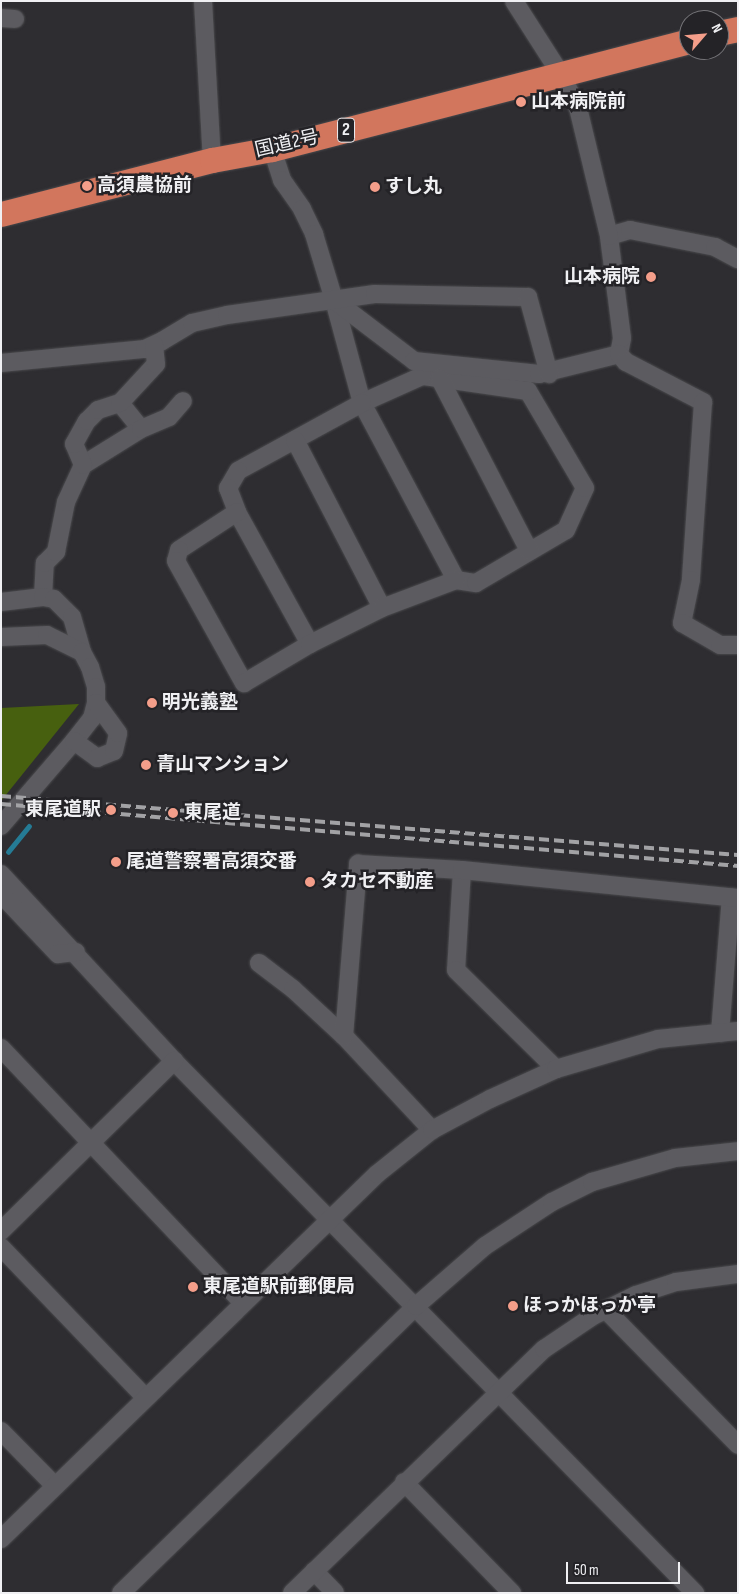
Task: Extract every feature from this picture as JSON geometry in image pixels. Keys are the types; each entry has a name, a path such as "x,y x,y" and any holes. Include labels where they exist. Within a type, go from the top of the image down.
{"highway":[{"name":"国道2号","path":"1,214 212,160 272,149 679,43"}],"street":[{"path":"203,1 212,160"},
{"path":"514,1 560,73 578,108 609,236 622,338 620,354 626,362 703,402 691,580 682,623 720,645 738,645"},
{"path":"272,149 282,180 302,209 314,234 362,403 456,580"},
{"path":"609,236 630,230 716,247 738,259"},
{"path":"1,363 145,348 154,345 192,323 227,315 375,294 528,297 549,374"},
{"path":"334,300 414,361 549,374 620,354"},
{"path":"83,465 74,444 87,421 98,410 120,403 156,364 154,345"},
{"path":"238,512 179,550 176,561 244,682 310,644 382,608 456,580 476,583 529,550 566,530 585,488 528,391 422,376 362,403 238,471 228,488 238,512 310,644"},
{"path":"440,379 529,550"},
{"path":"43,597 45,563 56,552 66,502 83,465 141,429 169,417 183,400"},
{"path":"120,403 141,429"},
{"path":"295,440 382,608"},
{"path":"1,602 43,597 54,599 72,617 82,652 94,680 96,703 92,718 1,826"},
{"path":"1,637 47,635 82,652"},
{"path":"74,741 96,758 114,751 118,733 96,703"},
{"path":"1,1539 377,1174 432,1130 556,1069 658,1039 729,1032 734,898 462,870 358,864 344,1036"},
{"path":"462,870 456,970 556,1069"},
{"path":"1,874 76,952 174,1061 329,1222 416,1306 499,1394 695,1593"},
{"path":"1,894 58,954 76,952"},
{"path":"259,963 293,989 344,1036 432,1130"},
{"path":"1,1048 242,1303"},
{"path":"1,1231 174,1061"},
{"path":"121,1593 416,1306 485,1246 552,1202 592,1182 675,1158 738,1151"},
{"path":"1,1247 146,1398"},
{"path":"292,1593 404,1482 499,1394 544,1349 593,1316 636,1295 676,1282 738,1274"},
{"path":"606,1310 738,1445"},
{"path":"1,1431 55,1486"},
{"path":"404,1482 512,1593"},
{"path":"314,1571 335,1593"}],"green space":[{"path":"79,704 1,801 1,708"}],"waterway":[{"path":"8,852 29,826"}],"railway":[{"path":"1,796 738,855"},
{"path":"1,804 738,866"}],"place":[{"name":"山本病院前","path":"521,102"},
{"name":"高須農協前","path":"87,186"},
{"name":"すし丸","path":"375,187"},
{"name":"山本病院","path":"651,277"},
{"name":"明光義塾","path":"152,703"},
{"name":"青山マンション","path":"146,765"},
{"name":"東尾道駅","path":"111,810"},
{"name":"東尾道","path":"173,813"},
{"name":"尾道警察署高須交番","path":"116,862"},
{"name":"タカセ不動産","path":"310,882"},
{"name":"東尾道駅前郵便局","path":"193,1287"},
{"name":"ほっかほっか亭","path":"513,1306"}]}
